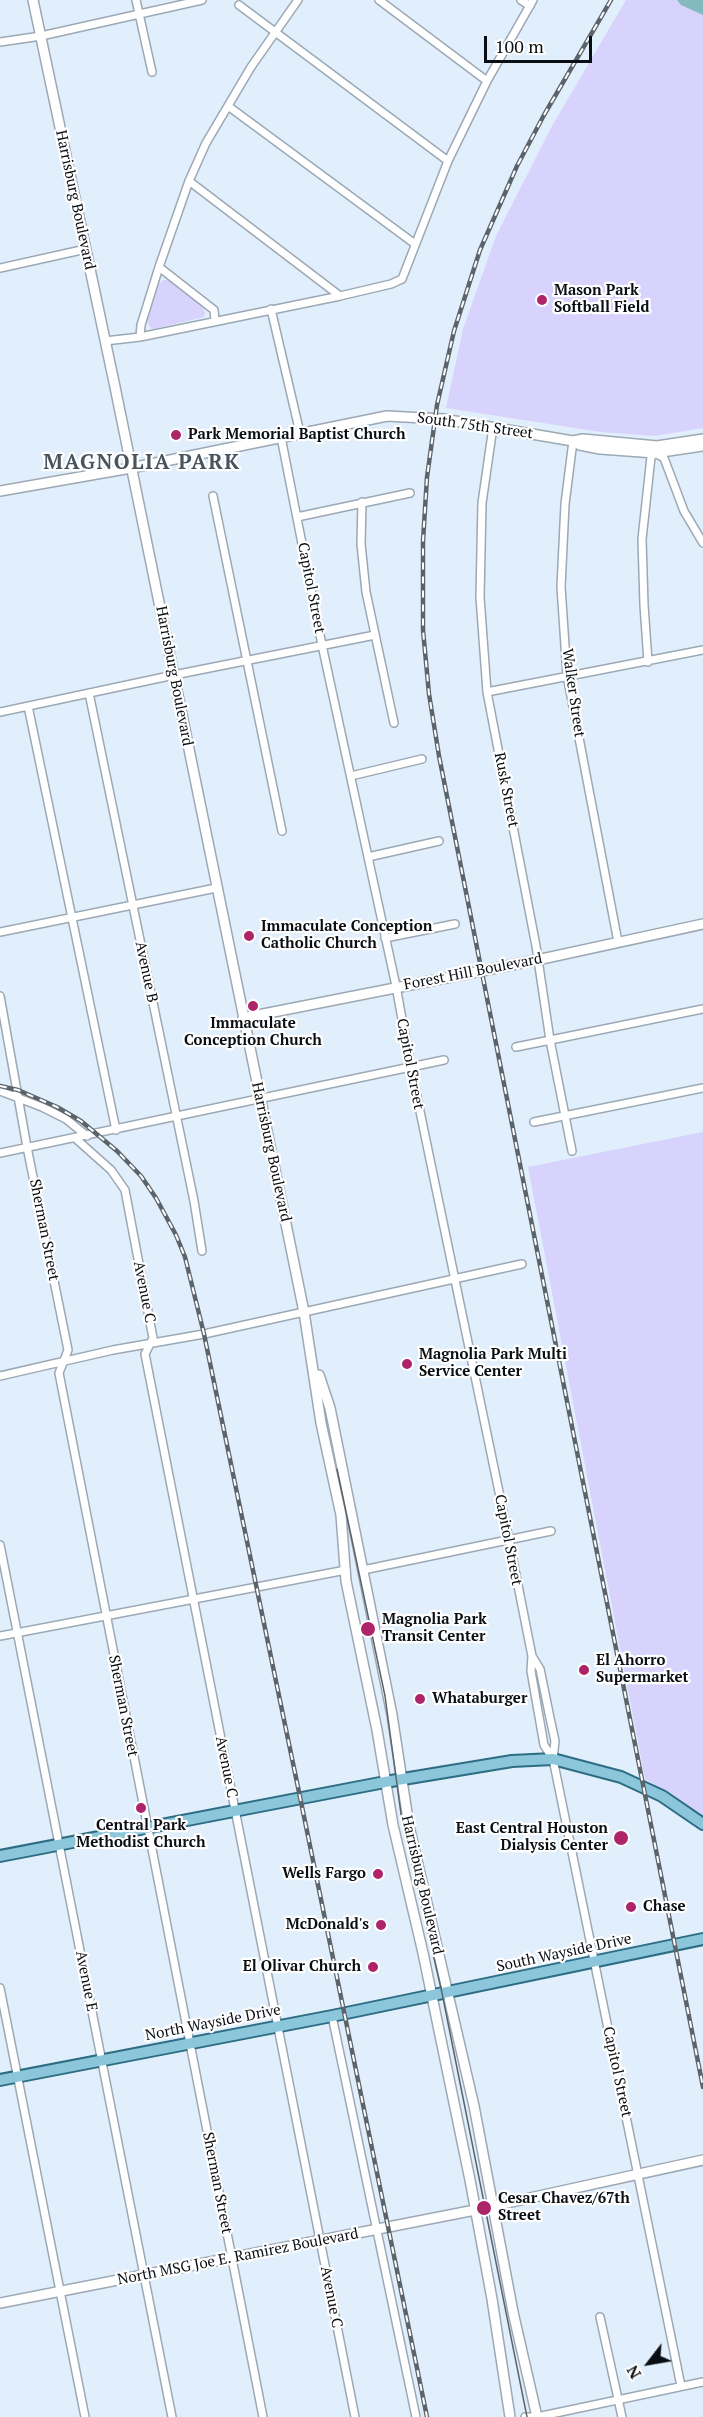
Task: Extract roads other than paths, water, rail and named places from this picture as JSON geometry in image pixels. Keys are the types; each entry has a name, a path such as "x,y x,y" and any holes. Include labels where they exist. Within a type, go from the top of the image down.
{"main road":[{"name":"Harrisburg Boulevard","path":"33,0 304,1312 321,1423 341,1515 346,1570 393,1826 432,1996 475,2210 492,2299 510,2417"},
{"name":"South 75th Street","path":"0,491 131,468 387,416 414,416 573,441 583,439 657,446 702,443"},
{"name":"South 75th Street","path":"573,441 577,445 593,448 655,453 702,443"},
{"name":"Forest Hill Boulevard","path":"243,1018 537,960 703,924"},
{"name":"Harrisburg Boulevard","path":"312,1353 330,1408 392,1715 409,1826 474,2106 492,2205 537,2417"},
{"path":"0,1856 386,1782 512,1761 553,1759 621,1777 662,1796 703,1824"},
{"name":"South Wayside Drive","path":"432,1996 703,1939"},
{"name":"North Wayside Drive","path":"0,2080 432,1996"},
{"name":"North MSG Joe E. Ramirez Boulevard","path":"0,2303 378,2230 701,2161"}],"street":[{"path":"136,0 152,72"},
{"path":"0,42 40,36 202,0"},
{"path":"140,337 141,325 159,267 189,181 206,143 250,67 298,0"},
{"path":"379,0 487,81"},
{"path":"105,341 140,337 340,296 402,279 447,161 487,81 531,3 521,0"},
{"path":"239,5 447,161"},
{"path":"228,105 415,244"},
{"path":"189,181 340,296"},
{"path":"0,268 86,249"},
{"path":"159,267 214,310 215,321"},
{"path":"271,309 300,433"},
{"name":"Rusk Street","path":"493,427 482,503 480,597 486,692 572,1150"},
{"name":"Capitol Street","path":"280,437 322,645 396,986 509,1540 532,1656 531,1671 544,1745 553,1759"},
{"name":"Walker Street","path":"573,441 565,504 561,587 567,675 618,942"},
{"path":"648,662 642,539 651,457 655,453 664,458 684,511 703,543"},
{"path":"297,517 410,493"},
{"path":"213,496 282,831"},
{"path":"362,502 361,544 366,592 394,723"},
{"path":"0,712 247,660 375,636"},
{"path":"486,692 703,650"},
{"name":"Avenue B","path":"89,693 194,1201 202,1251"},
{"path":"28,706 116,1130"},
{"path":"351,776 422,759"},
{"path":"368,857 439,841"},
{"path":"0,932 216,888"},
{"path":"385,938 455,924"},
{"name":"Sherman Street","path":"0,996 27,1147 68,1350 59,1372 263,2417"},
{"path":"516,1047 703,1009"},
{"path":"0,1153 444,1060"},
{"path":"534,1122 703,1088"},
{"path":"0,1091 19,1096 66,1119 87,1136"},
{"name":"Avenue C","path":"75,1138 111,1170 124,1190 153,1338 146,1354 355,2417"},
{"path":"0,1376 522,1264"},
{"path":"363,1570 551,1531"},
{"name":"Avenue E","path":"0,1545 172,2417"},
{"path":"0,1636 105,1614 346,1570"},
{"name":"Capitol Street","path":"532,1656 540,1669 555,1741 553,1759 681,2386"},
{"path":"0,1988 85,2417"},
{"path":"332,2016 416,2417"},
{"path":"600,2316 622,2417"},
{"path":"525,2417 537,2417 703,2382"}],"tram line":[{"path":"337,1469 385,1696 401,1814 442,1993 527,2417"}],"railway":[{"path":"611,0 517,166 480,250 454,331 437,405 427,477 423,541 423,630 429,694 439,756 703,2087"},
{"path":"0,1086 18,1090 57,1107 81,1121 117,1151 141,1176 156,1198 185,1257 204,1334 427,2417"}],"place":[{"name":"Mason Park Softball Field","path":"542,300"},
{"name":"Park Memorial Baptist Church","path":"176,435"},
{"name":"Immaculate Conception Catholic Church","path":"249,936"},
{"name":"Immaculate Conception Church","path":"253,1006"},
{"name":"Magnolia Park Multi Service Center","path":"407,1364"},
{"name":"Magnolia Park Transit Center","path":"368,1629"},
{"name":"El Ahorro Supermarket","path":"584,1670"},
{"name":"Whataburger","path":"420,1699"},
{"name":"Central Park Methodist Church","path":"141,1808"},
{"name":"East Central Houston Dialysis Center","path":"621,1838"},
{"name":"Wells Fargo","path":"378,1874"},
{"name":"Chase","path":"631,1907"},
{"name":"McDonald's","path":"381,1925"},
{"name":"El Olivar Church","path":"373,1967"},
{"name":"Cesar Chavez/67th Street","path":"484,2208"}],"district":[{"name":"MAGNOLIA PARK","path":"142,463"}]}
